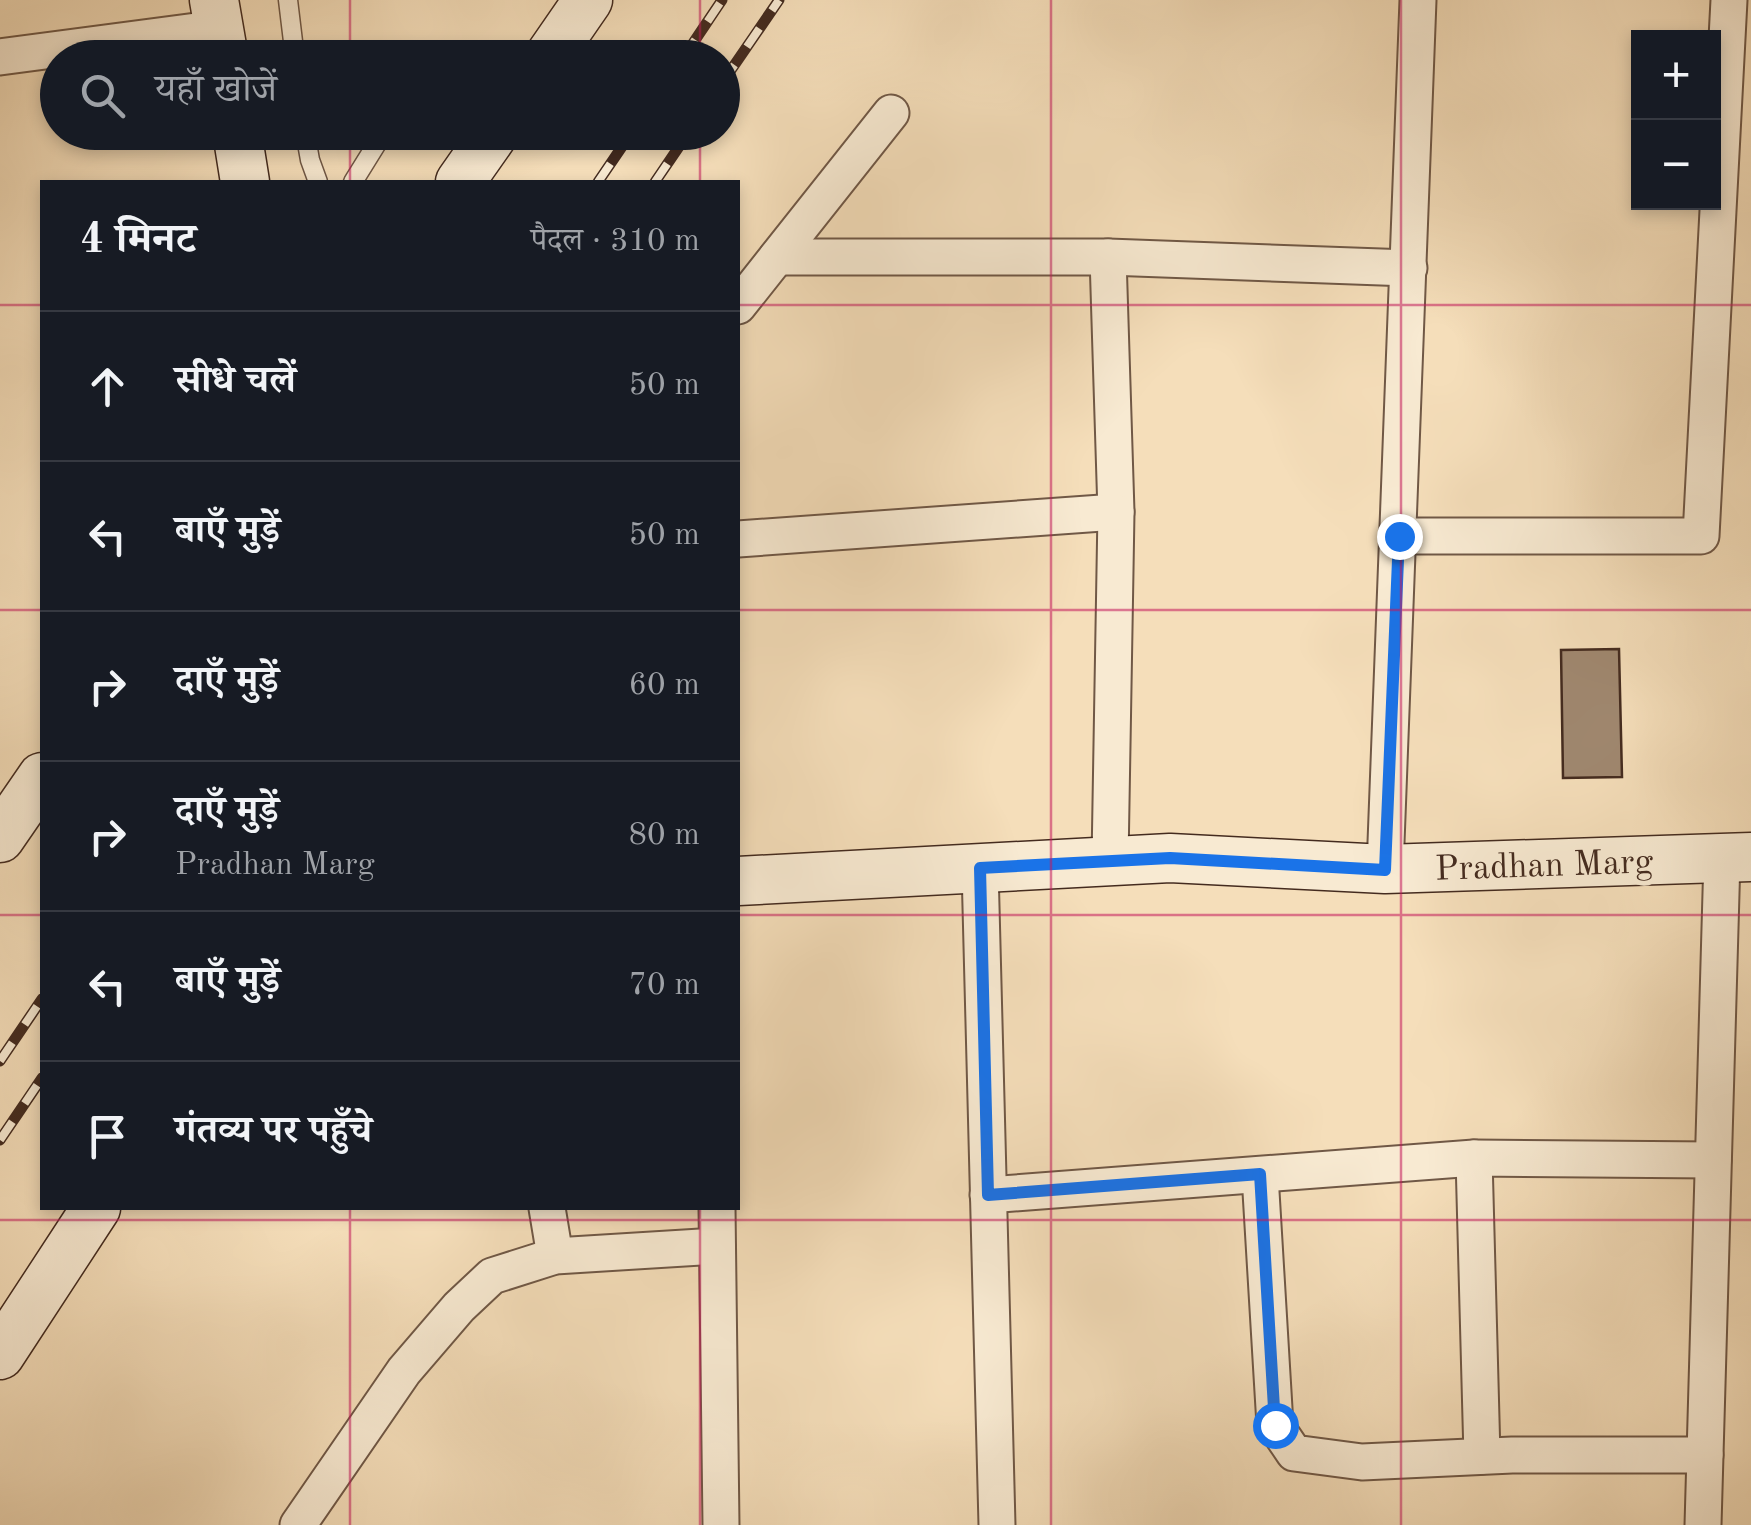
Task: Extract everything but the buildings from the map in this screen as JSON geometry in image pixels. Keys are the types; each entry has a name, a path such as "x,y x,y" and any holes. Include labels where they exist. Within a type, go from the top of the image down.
{"street":[{"path":"560,40 588,0"},
{"path":"1385,870 1418,0"},
{"path":"1399,536 1701,536 1729,0"},
{"path":"128,40 219,28"},
{"path":"0,57 40,52"},
{"path":"740,303 891,113"},
{"path":"240,150 246,180"},
{"path":"461,180 482,150"},
{"path":"777,256 1108,257 1409,268"},
{"path":"1108,257 1116,512 1110,861"},
{"path":"740,538 1116,512"},
{"path":"0,838 40,780"},
{"path":"1703,1525 1714,1160 1736,857"},
{"name":"Pradhan Marg","path":"740,881 1170,858 1385,870 1736,857"},
{"path":"980,868 997,1525"},
{"path":"988,1195 1474,1158 1714,1160"},
{"path":"1474,1158 1482,1456"},
{"path":"1260,1174 1275,1425 1294,1453 1362,1462 1482,1456 1705,1454"},
{"path":"0,1354 95,1210"},
{"path":"547,1210 555,1256"},
{"path":"717,1210 721,1525"},
{"path":"298,1525 404,1371 459,1306 492,1276 555,1256 717,1246"}],"lane":[{"path":"288,0 294,40"},
{"path":"308,150 317,180"},
{"path":"354,180 373,150"}],"railway":[{"path":"695,40 722,0"},
{"path":"740,57 779,0"},
{"path":"599,180 620,150"},
{"path":"656,180 677,150"},
{"path":"0,1061 40,1002"},
{"path":"0,1140 40,1081"}],"route":[{"path":"1275,1425 1260,1174 988,1195 980,868 1170,858 1385,870 1399,536"}]}
